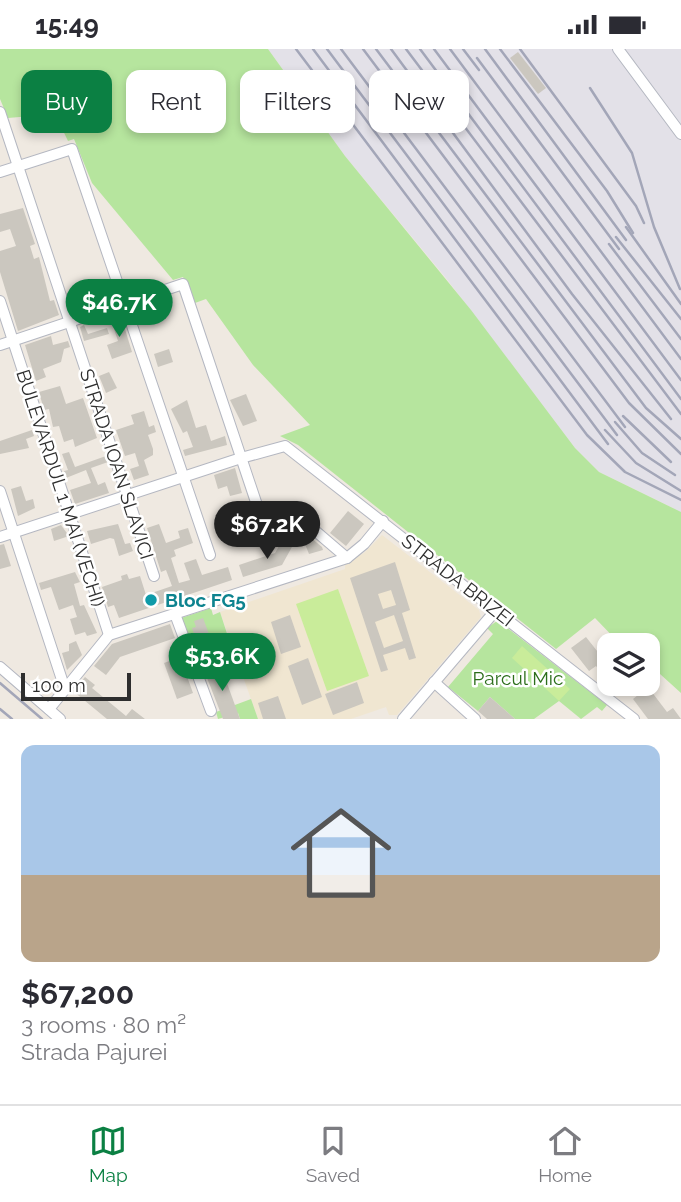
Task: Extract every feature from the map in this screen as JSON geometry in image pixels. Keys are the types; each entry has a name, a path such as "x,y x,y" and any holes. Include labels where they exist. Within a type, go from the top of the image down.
{"street":[{"path":"618,49 681,134"},
{"name":"STRADA IOAN SLAVICI","path":"0,112 154,576"},
{"path":"0,172 72,149 210,555"},
{"path":"0,345 183,284 258,508"},
{"name":"BULEVARDUL 1 MAI (VECHI)","path":"0,302 109,635"},
{"name":"STRADA BRIZEI","path":"240,458 280,446 295,452 634,719"},
{"path":"0,537 240,458"},
{"path":"0,491 65,689"},
{"path":"292,511 347,558"},
{"path":"49,709 109,635 347,558 364,544 383,521"},
{"path":"402,719 496,610"},
{"path":"175,614 213,716"},
{"path":"0,667 60,719"},
{"path":"435,682 475,719"}],"shaded area":[{"path":"268,49 681,49 681,520 673,508 599,472 575,448 446,278 345,156 328,133 355,133 355,70 283,70"},
{"path":"382,535 479,610 481,617 397,715 389,715 386,707 351,719 258,719 220,612 345,569 345,563 364,553"}],"green space":[{"path":"0,49 268,49 283,70 240,70 240,133 328,133 471,310 575,448 599,472 681,512 681,693 660,674 660,633 609,633 595,618 556,649 298,445 280,436 310,425 253,365 206,299 195,303 183,277 173,280 92,183 74,139 68,141 64,133 112,133 112,70 21,70 21,117 8,118 0,99"},
{"path":"338,589 369,676 327,691 296,604"},
{"path":"211,608 213,615 220,612 233,652 198,664 181,618"},
{"name":"Parcul Mic","path":"497,621 607,705 602,711 597,707 581,719 559,701 534,719 515,719 490,697 478,711 448,687 493,634 487,628"},
{"path":"522,646 570,689 559,701 512,658"},
{"path":"251,699 258,719 240,719 238,713 218,719 216,712"}],"building":[{"path":"518,52 546,88 538,94 510,58"},
{"path":"23,208 35,244 30,246 34,259 39,257 50,301 54,300 59,315 18,331 0,272 0,251 16,246 10,229 0,232 0,214"},
{"path":"120,313 132,352 112,359 107,345 118,341 110,317"},
{"path":"84,325 88,334 107,328 109,334 84,341 80,327"},
{"path":"51,336 53,345 68,341 70,347 64,349 61,362 43,369 46,377 36,381 25,345"},
{"path":"169,349 173,362 158,367 154,354"},
{"path":"109,372 117,388 106,393 99,376"},
{"path":"60,386 66,404 83,398 97,438 75,447 73,439 64,442 59,426 53,427 49,409 44,410 39,392"},
{"path":"246,394 257,421 243,426 230,400"},
{"path":"187,400 196,428 206,425 211,441 225,436 227,445 185,456 183,450 193,447 187,431 183,433 171,409"},
{"path":"144,411 149,427 154,425 156,432 148,435 153,455 144,460 149,475 134,480 130,469 139,466 135,453 125,456 116,430 134,424 131,415"},
{"path":"32,430 34,436 26,439 29,448 0,454 0,441"},
{"path":"69,452 75,467 106,456 108,462 91,468 98,485 105,482 109,493 75,504 70,490 91,483 86,470 66,478 64,471 68,470 62,454"},
{"path":"235,468 242,493 230,496 227,486 218,489 214,475"},
{"path":"21,486 26,501 33,499 35,508 18,516 11,489"},
{"path":"348,511 364,524 346,546 330,533"},
{"path":"118,524 125,544 130,543 133,551 119,556 114,539 110,538 91,544 87,531"},
{"path":"159,524 166,543 180,538 178,531 188,528 193,543 174,550 176,556 171,558 179,583 190,580 184,563 196,559 202,575 228,567 232,580 119,618 114,605 108,607 102,587 122,580 121,576 127,574 129,579 140,576 146,595 172,586 166,570 161,572 147,528"},
{"path":"61,525 69,536 54,541 51,529"},
{"path":"310,537 323,550 309,554 305,544"},
{"path":"283,539 293,545 282,565 243,577 239,565 275,553"},
{"path":"4,544 11,566 0,569 0,545"},
{"path":"395,562 410,610 402,613 416,658 409,660 405,648 383,655 388,670 381,672 350,578","holes":["391,590 396,605 383,609 378,594","394,615 403,641 384,648 375,622"]},
{"path":"75,572 80,582 74,584 80,606 84,605 97,633 87,636 85,632 75,635 70,619 77,617 73,605 59,610 51,587 41,590 39,583"},
{"path":"290,615 301,647 281,654 271,622"},
{"path":"203,618 212,642 199,647 192,628 196,627 194,621"},
{"path":"170,624 175,638 120,657 106,675 94,666 112,644"},
{"path":"586,637 597,651 597,667 589,671 571,648"},
{"path":"76,641 82,655 67,670 62,653 69,651 69,644"},
{"path":"180,657 193,693 177,699 164,663"},
{"path":"308,658 322,697 302,705 288,666"},
{"path":"220,664 240,719 223,719 204,670"},
{"path":"85,677 95,685 92,688 126,716 132,709 145,719 107,719 73,691"},
{"path":"357,682 364,703 333,715 325,694"},
{"path":"278,696 286,719 263,719 258,703"},
{"path":"637,696 655,696 667,712 673,708 681,719 648,719 633,699"},
{"path":"490,697 515,719 487,719 478,711"}],"railway":[{"path":"296,49 587,435 625,472 681,500"},
{"path":"313,49 608,444"},
{"path":"327,49 617,435"},
{"path":"341,49 625,427"},
{"path":"363,49 629,403 681,454"},
{"path":"376,49 646,408 681,439"},
{"path":"391,49 572,294 671,419"},
{"path":"406,49 681,414"},
{"path":"420,49 681,399"},
{"path":"434,49 681,380"},
{"path":"450,49 681,359"},
{"path":"463,49 479,70"},
{"path":"485,49 626,240"},
{"path":"500,49 607,191 633,233"},
{"path":"520,49 636,206 644,223"},
{"path":"477,58 619,249"},
{"path":"590,88 632,153 654,227 680,289"},
{"path":"626,227 681,304"},
{"path":"616,237 681,319"},
{"path":"609,244 681,339"},
{"path":"623,416 671,462"},
{"path":"615,422 642,453 675,475"},
{"path":"605,430 636,463 681,491"},
{"path":"0,683 42,719"},
{"path":"0,709 12,719"}],"place":[{"name":"Bloc FG5","path":"151,600"}]}
